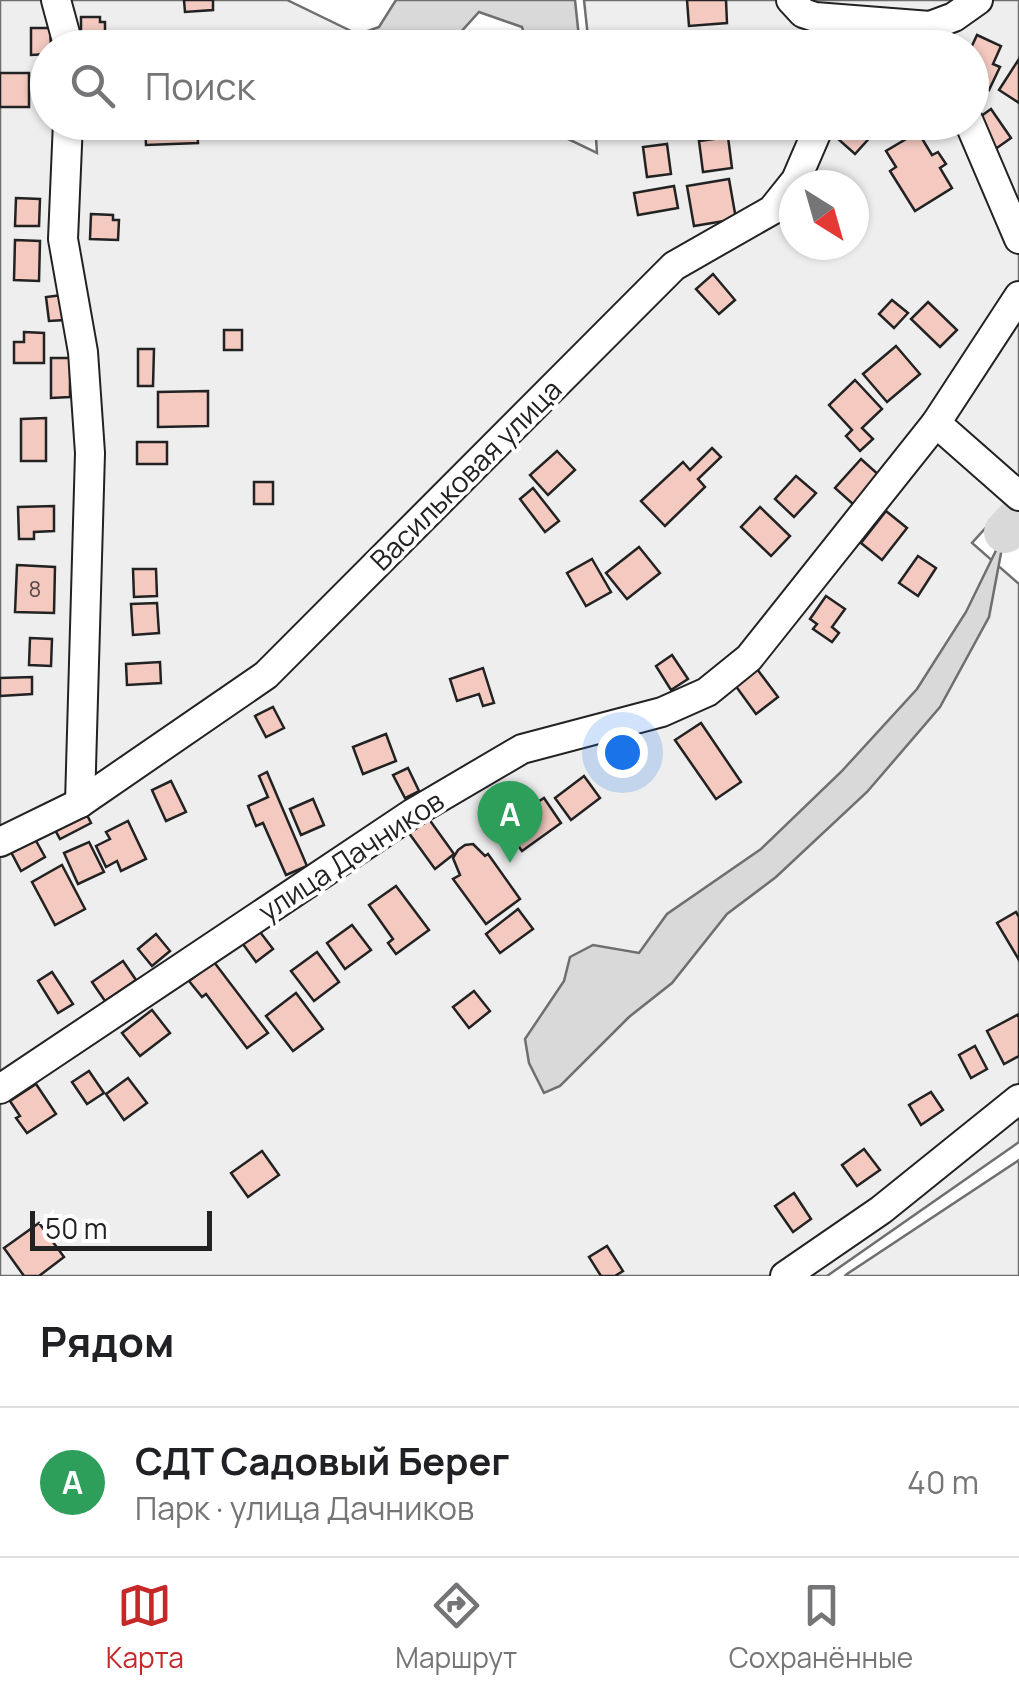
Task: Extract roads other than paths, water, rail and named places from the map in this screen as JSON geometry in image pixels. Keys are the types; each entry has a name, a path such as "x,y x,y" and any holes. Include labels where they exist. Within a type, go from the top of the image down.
{"street":[{"path":"56,0 64,30"},
{"path":"791,0 794,6 815,17 903,30"},
{"path":"941,30 978,0"},
{"path":"864,30 868,22"},
{"path":"67,140 62,239 83,352 90,452 80,803"},
{"name":"Васильковая улица","path":"0,842 80,803 266,675 674,266 772,210 796,180 813,140"},
{"path":"976,140 1019,239"},
{"name":"улица Дачников","path":"0,1089 413,813 522,750 662,712 706,692 749,658 936,424 1019,296"},
{"path":"936,424 1016,494"},
{"path":"785,1276 882,1210 1019,1099"}],"waterway":[{"path":"1005,532 1019,517"}],"place":[{"name":"СДТ Садовый Берег","path":"510,863"}]}
